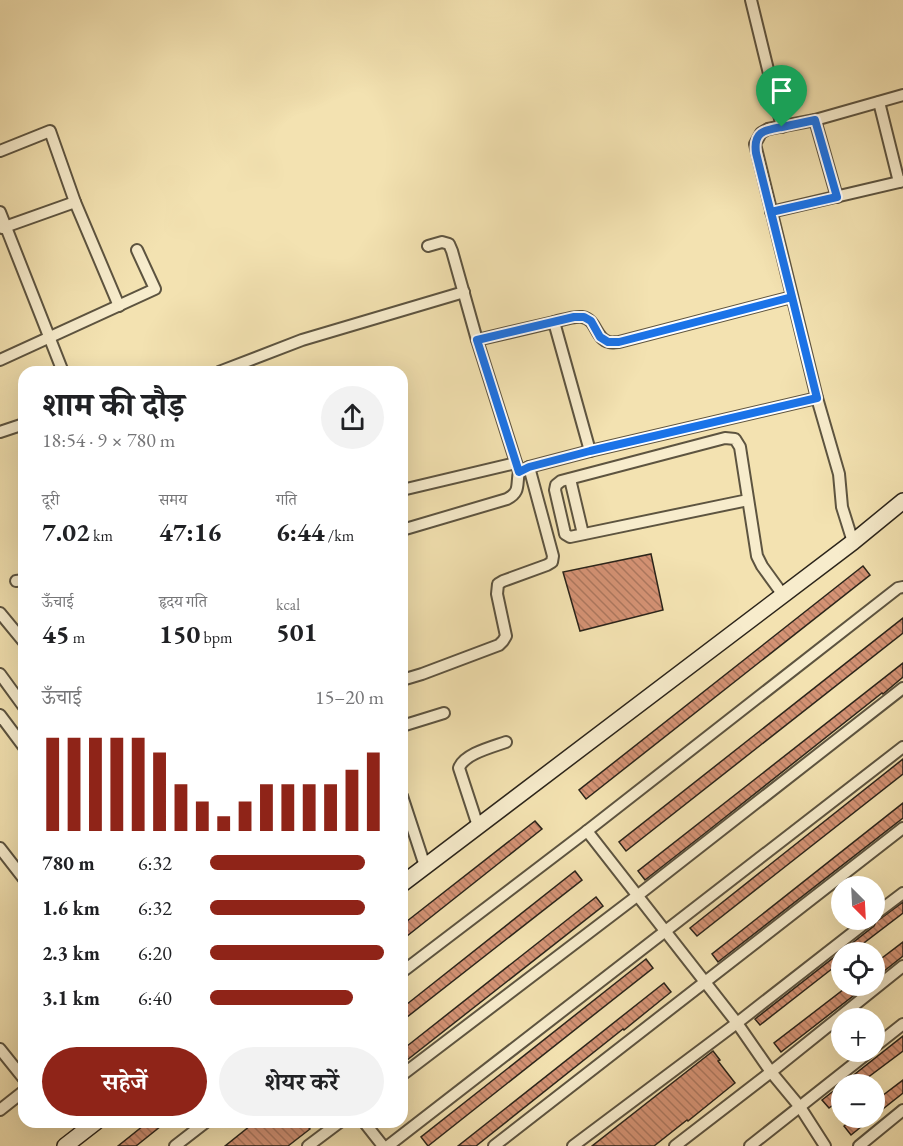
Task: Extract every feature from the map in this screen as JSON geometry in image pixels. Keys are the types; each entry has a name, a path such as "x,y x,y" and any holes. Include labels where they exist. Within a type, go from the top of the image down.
{"street":[{"path":"751,0 782,127"},
{"path":"853,542 842,507 839,474 817,398 755,144 761,132 768,129 815,120 903,95"},
{"path":"771,212 901,182 879,102"},
{"path":"815,120 837,197"},
{"path":"0,151 50,131 75,202 119,306"},
{"path":"3,227 75,202"},
{"path":"0,212 3,227 61,366"},
{"path":"408,678 499,645 506,636 497,594 498,584 547,565 552,562 553,556 477,340 452,251 449,244 442,242 428,246"},
{"path":"0,360 155,289 137,250"},
{"path":"235,366 302,340 464,292"},
{"path":"477,340 574,317 584,317 591,321 600,337 608,342 619,342 792,297"},
{"path":"554,322 590,451"},
{"path":"408,489 521,467 817,398"},
{"path":"0,432 18,426"},
{"path":"748,500 570,537 565,534 555,490 556,485 561,481 725,438 735,439 740,447 757,556 783,595"},
{"path":"408,528 514,496 518,489 517,479 521,467"},
{"path":"570,479 583,534"},
{"path":"408,879 853,542 903,501"},
{"path":"408,967 898,588 903,587"},
{"path":"0,613 18,635"},
{"path":"0,674 18,699"},
{"path":"408,1070 637,896 903,688"},
{"path":"408,724 444,713"},
{"path":"0,715 18,739"},
{"path":"478,826 459,768 466,758 506,742"},
{"path":"388,1146 903,747"},
{"path":"408,814 425,866"},
{"path":"494,1146 903,828"},
{"path":"587,831 737,1023 771,1072 800,1107 825,1146"},
{"path":"0,848 18,871"},
{"path":"885,907 903,893"},
{"path":"573,1146 856,930"},
{"path":"675,1146 903,966"},
{"path":"885,1038 903,1024"},
{"path":"0,1049 18,1072"},
{"path":"750,1146 856,1062"},
{"path":"0,1110 18,1096"},
{"path":"859,1146 903,1110"},
{"path":"64,1146 88,1128"},
{"path":"175,1146 198,1128"},
{"path":"308,1146 332,1128"},
{"path":"368,1128 382,1146"}],"building":[{"path":"651,554 663,610 580,631 563,572"},
{"path":"863,566 870,575 586,799 579,790"},
{"path":"903,618 903,633 626,851 619,842"},
{"path":"903,663 903,677 883,694 645,880 638,871"},
{"path":"903,759 903,774 697,936 690,928"},
{"path":"903,803 903,818 718,962 712,954"},
{"path":"535,821 542,829 408,935 408,920"},
{"path":"575,871 582,880 408,1016 408,1003"},
{"path":"596,897 603,906 408,1059 408,1045"},
{"path":"903,902 903,913 885,927 885,915"},
{"path":"869,930 881,930 865,942 854,942"},
{"path":"903,942 903,956 885,970 885,956"},
{"path":"646,959 653,968 428,1146 421,1137"},
{"path":"831,960 831,970 760,1025 755,1019"},
{"path":"664,983 671,992 624,1030 476,1146 458,1146"},
{"path":"835,996 853,996 838,1008 831,1008 831,1013 781,1052 774,1043"},
{"path":"903,1036 903,1051 872,1074 855,1074 870,1062 885,1062 885,1050"},
{"path":"713,1051 735,1083 688,1121 654,1146 592,1146"},
{"path":"903,1080 903,1093 885,1107 885,1094"},
{"path":"831,1093 831,1106 829,1108 822,1100"},
{"path":"140,1128 158,1128 136,1146 118,1146"},
{"path":"248,1128 310,1129 288,1146 225,1146"},
{"path":"846,1128 860,1128 851,1135"}],"route":[{"path":"815,120 837,197 771,212 817,398 590,451 529,467 519,472 477,340 574,317 584,317 591,321 600,337 608,342 619,342 792,297 756,153 755,144 761,132 782,127 815,120"}]}
